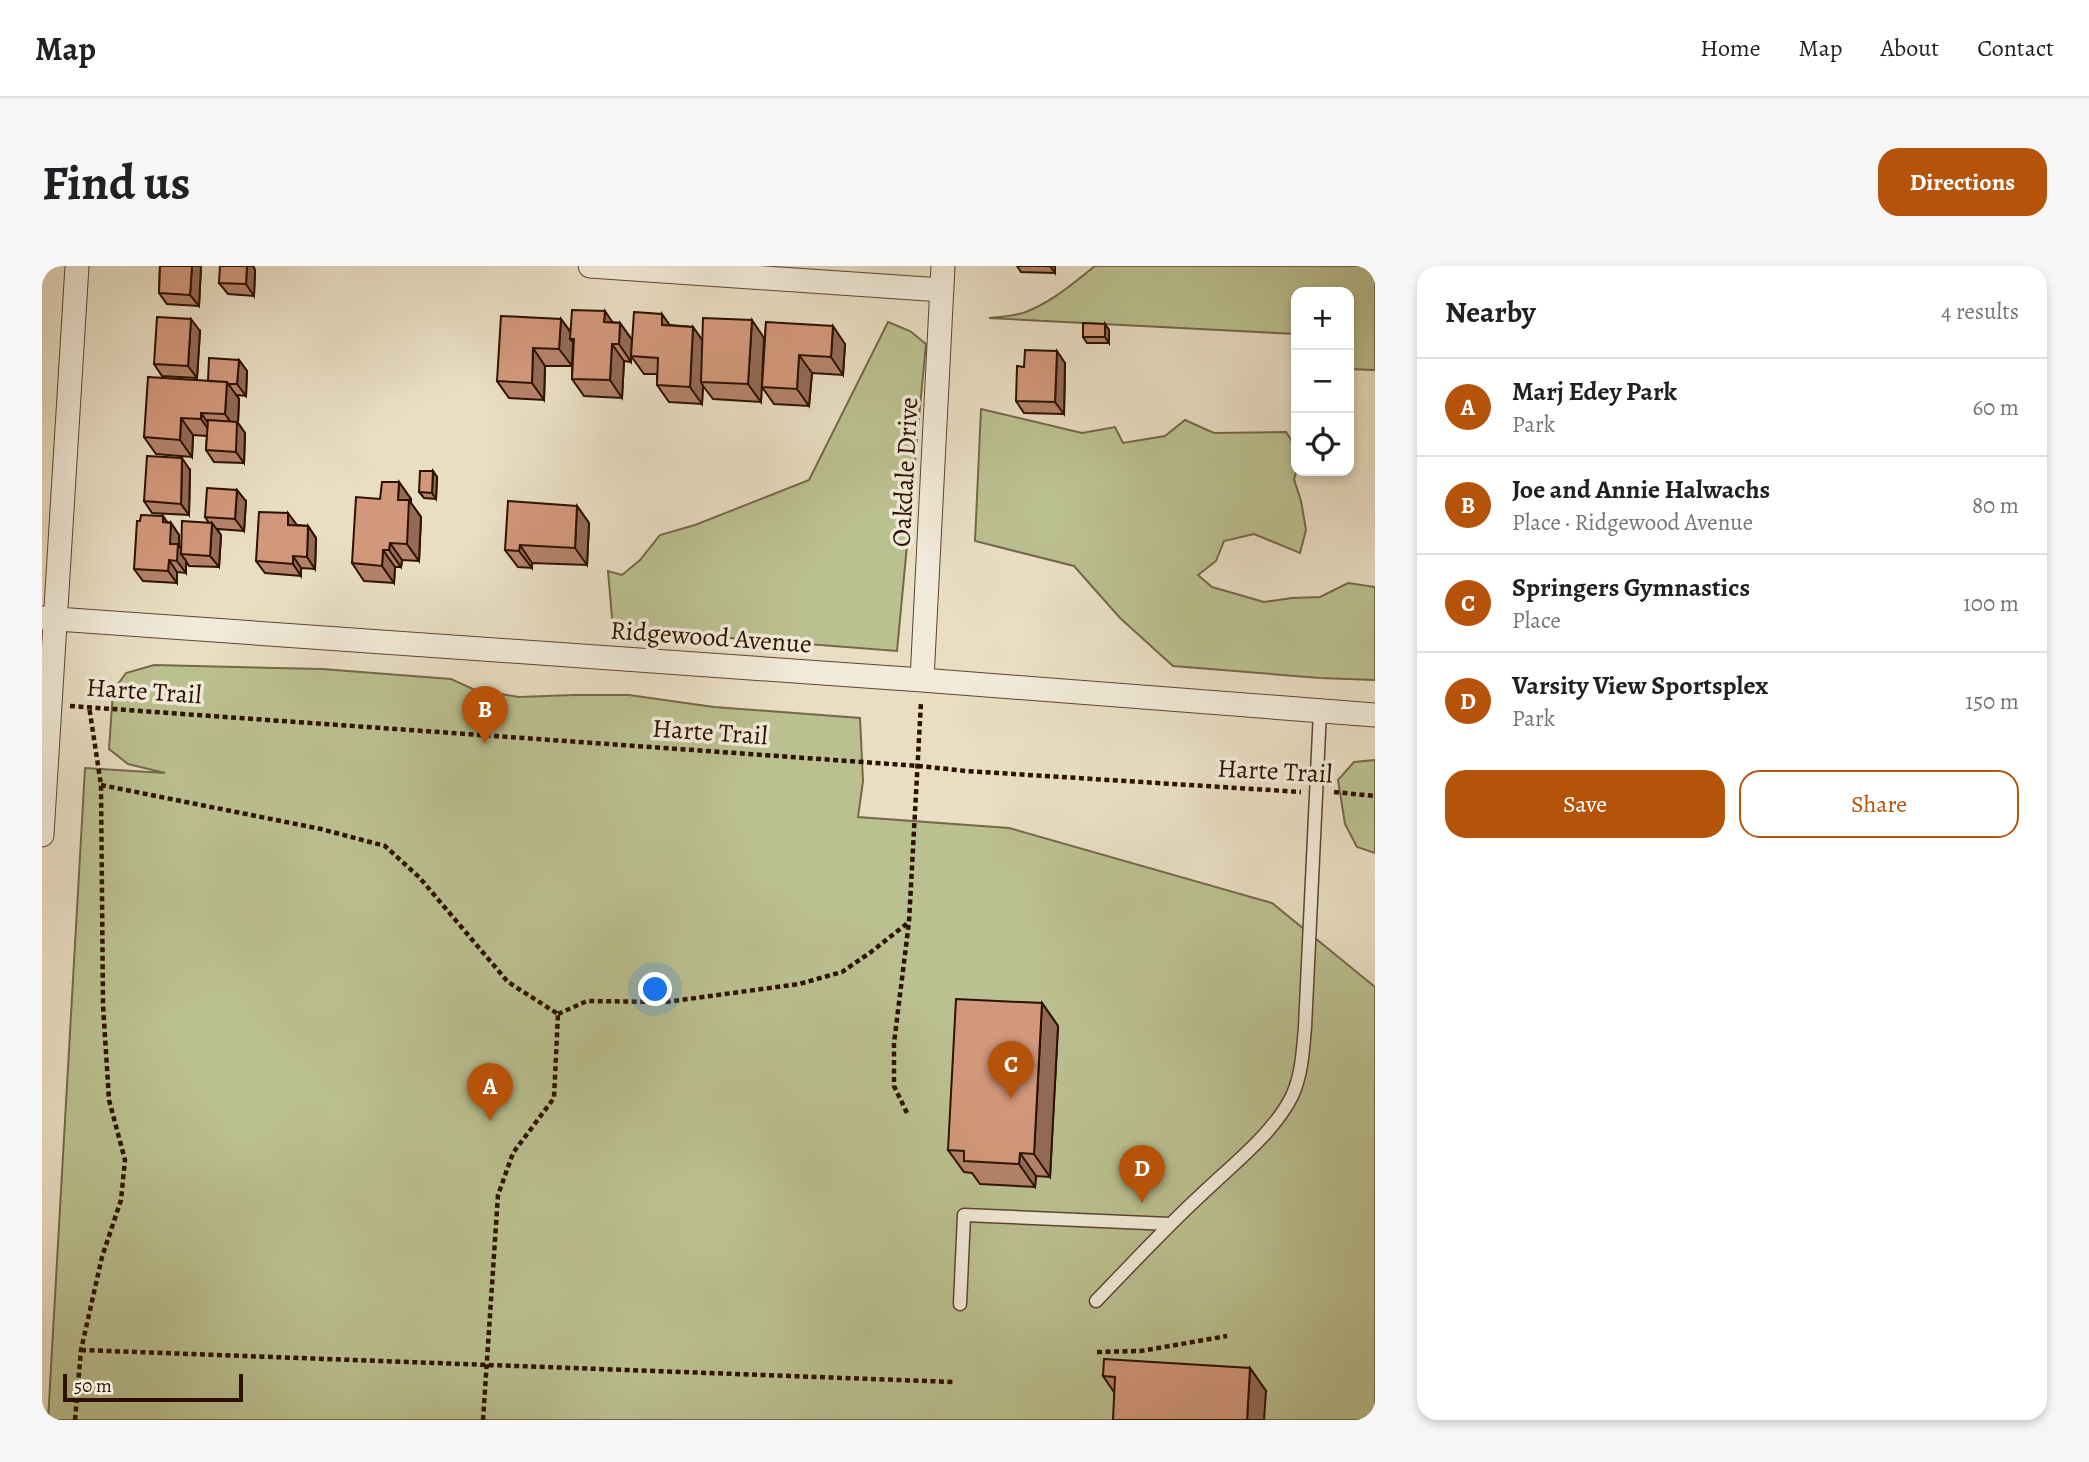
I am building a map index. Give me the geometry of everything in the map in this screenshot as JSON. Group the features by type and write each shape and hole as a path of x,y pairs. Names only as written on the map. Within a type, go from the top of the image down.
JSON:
{"street":[{"path":"42,835 50,705 49,618 76,266"},
{"path":"590,266 942,290"},
{"name":"Oakdale Drive","path":"922,680 943,266"},
{"name":"Ridgewood Avenue","path":"49,618 1375,715"}],"lane":[{"path":"1096,1301 1170,1224 1268,1130 1294,1093 1305,1027 1320,711"},
{"path":"960,1304 964,1215 1170,1224"}],"path":[{"path":"906,1113 894,1086 894,1043 909,922 922,680"},
{"name":"Harte Trail","path":"50,705 919,766 966,772 1375,796"},
{"path":"75,1420 81,1350 102,1257 121,1200 125,1160 109,1100 103,1005 101,785 89,706"},
{"path":"101,785 321,829 384,846 419,877 508,982 558,1014"},
{"path":"558,1014 587,1001 666,1002 799,984 842,972 909,922"},
{"path":"483,1420 498,1195 513,1153 554,1098 558,1014"},
{"path":"1097,1352 1141,1351 1227,1336"},
{"path":"81,1350 954,1382"}],"green space":[{"path":"1095,266 1375,266 1375,370 1354,369 1354,287 1291,287 1291,334 989,318 1023,313 1061,293"},
{"path":"888,322 910,331 926,344 897,651 613,629 608,571 622,575 640,560 660,535 695,525 809,480"},
{"path":"981,409 1082,433 1115,427 1123,443 1165,436 1185,420 1214,433 1286,432 1291,440 1291,476 1295,476 1306,530 1300,553 1254,534 1224,541 1216,561 1198,575 1212,587 1264,602 1320,597 1348,583 1375,587 1375,680 1173,666 1120,618 1074,566 975,541"},
{"path":"154,665 322,669 451,679 475,690 519,697 629,695 714,707 860,718 863,781 858,817 1009,828 1272,903 1375,987 1375,1420 48,1420 85,768 165,773 128,764 109,749 113,691 126,673"},
{"path":"1375,760 1375,853 1357,847 1345,824 1338,780 1354,762"}],"building":[{"path":"160,266 192,266 190,295 159,293"},
{"path":"220,266 247,266 246,284 219,283"},
{"path":"572,310 605,311 604,322 620,323 619,344 612,344 610,380 572,379"},
{"path":"634,312 662,314 662,325 693,327 690,387 657,385 658,358 631,356"},
{"path":"501,316 561,319 559,349 533,348 532,383 497,381"},
{"path":"157,317 191,319 188,366 154,364"},
{"path":"703,318 752,320 748,384 701,382"},
{"path":"766,322 833,326 831,357 799,355 797,389 762,387"},
{"path":"1083,323 1105,324 1105,337 1083,337"},
{"path":"1025,350 1057,351 1055,402 1016,401 1017,366 1024,367"},
{"path":"209,358 239,360 237,384 208,381"},
{"path":"148,377 227,382 225,414 201,413 201,419 181,418 180,440 144,437"},
{"path":"208,420 237,422 236,452 206,450"},
{"path":"147,456 182,458 181,504 144,501"},
{"path":"420,471 433,471 432,493 419,492"},
{"path":"382,482 399,482 398,500 409,500 407,544 390,543 389,550 383,550 382,566 352,563 356,497 380,499"},
{"path":"207,488 237,490 235,519 205,517"},
{"path":"508,501 577,506 575,548 520,545 519,551 505,550"},
{"path":"259,512 288,513 288,525 308,526 307,557 293,556 293,564 256,561"},
{"path":"141,515 163,516 163,522 171,523 170,544 178,544 177,561 169,560 168,571 134,569 137,521 140,521"},
{"path":"182,521 212,523 210,556 181,554"},
{"path":"956,999 1042,1003 1034,1154 1020,1153 1019,1164 964,1161 964,1151 948,1150"},
{"path":"1104,1359 1250,1368 1247,1420 1113,1420 1115,1377 1103,1376"}],"place":[{"name":"Joe and Annie Halwachs","path":"485,744"},
{"name":"Springers Gymnastics","path":"1011,1099"},
{"name":"Marj Edey Park","path":"490,1121"},
{"name":"Varsity View Sportsplex","path":"1142,1203"}]}
